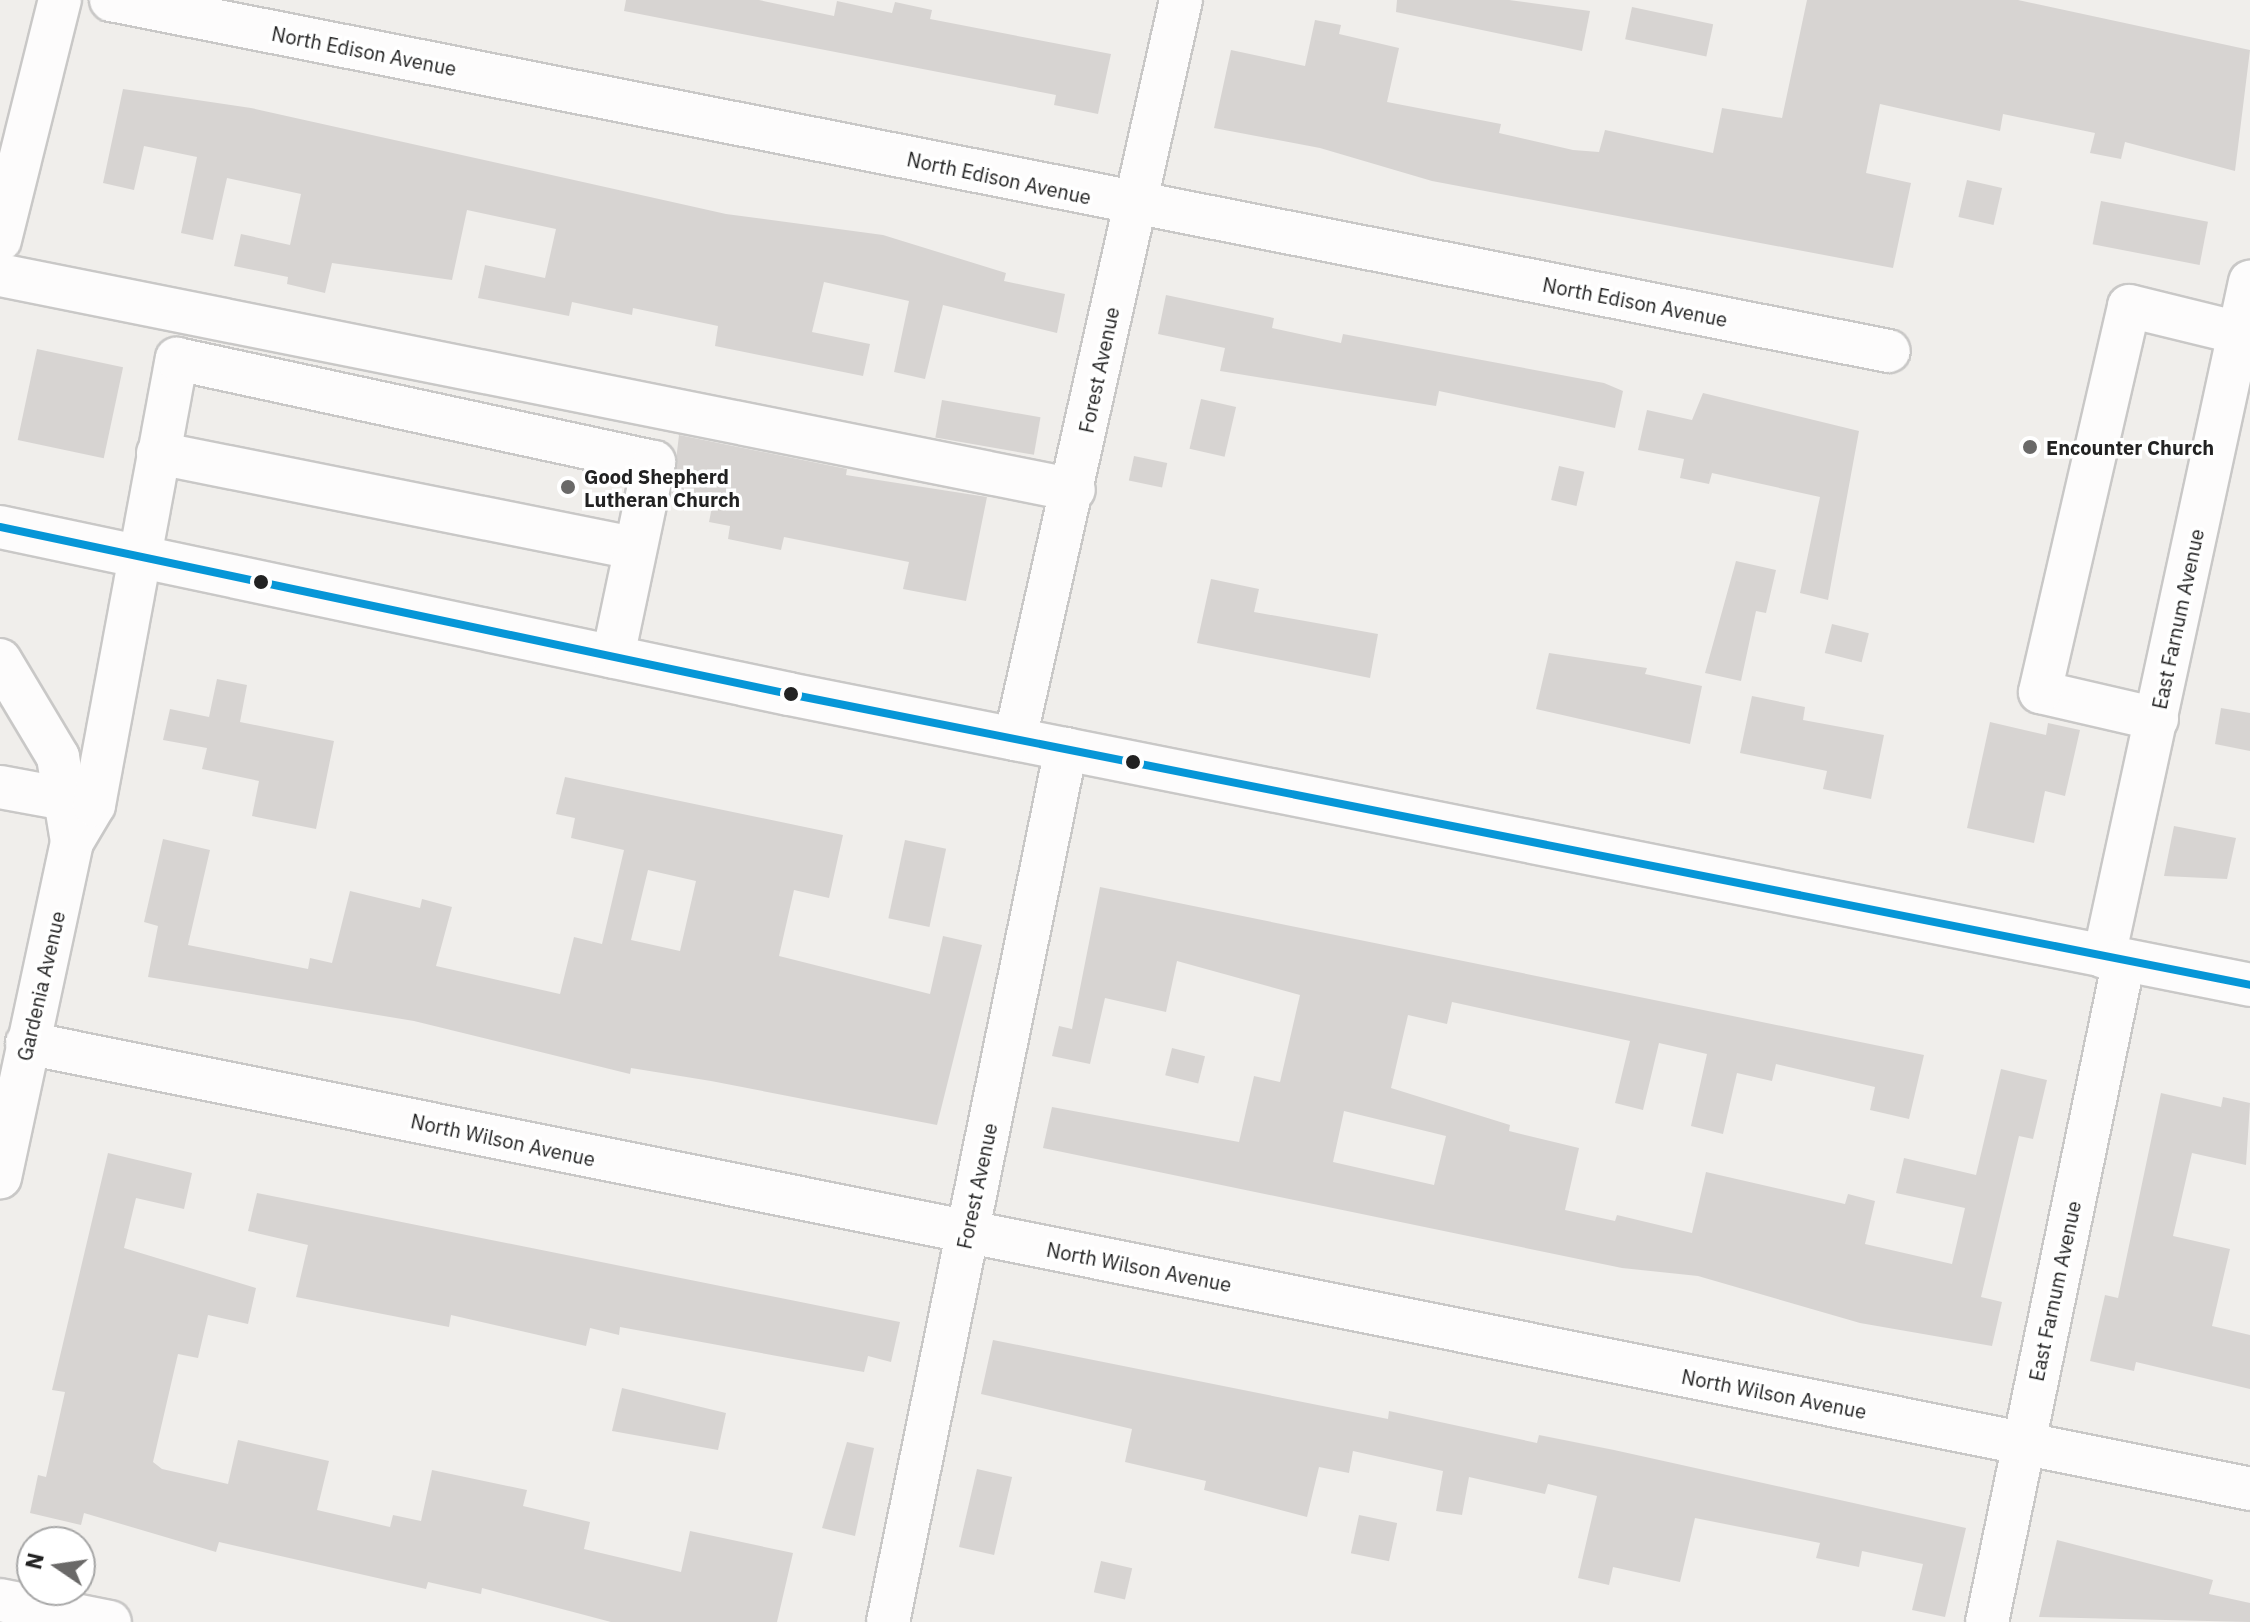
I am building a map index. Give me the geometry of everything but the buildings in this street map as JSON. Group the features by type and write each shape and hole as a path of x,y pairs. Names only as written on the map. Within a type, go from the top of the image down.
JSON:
{"street":[{"path":"1,228 60,0"},
{"name":"North Edison Avenue","path":"111,0 1135,206 1889,351"},
{"name":"Forest Avenue","path":"1015,739 1074,490 1181,0"},
{"path":"0,275 1074,490"},
{"name":"East Farnum Avenue","path":"1987,1622 2023,1444 2157,719 2250,282"},
{"path":"2157,719 2040,692 2129,306 2239,333"},
{"name":"Gardenia Avenue","path":"0,1177 20,1021 72,842 94,805 145,555 158,453 177,359 654,462 635,548"},
{"path":"158,453 635,548 613,657"},
{"path":"0,527 1015,739 2250,985"},
{"name":"Gardenia Avenue","path":"0,660 46,729 70,800 72,842"},
{"name":"Forest Avenue","path":"888,1622 1066,749"},
{"path":"0,787 70,800"},
{"name":"North Wilson Avenue","path":"20,1021 967,1234 2250,1489"},
{"path":"0,1600 110,1622"}],"transit line":[{"path":"0,527 789,694 2250,985"}],"place":[{"name":"Encounter Church","path":"2030,447"},
{"name":"Good Shepherd Lutheran Church","path":"568,487"}]}
